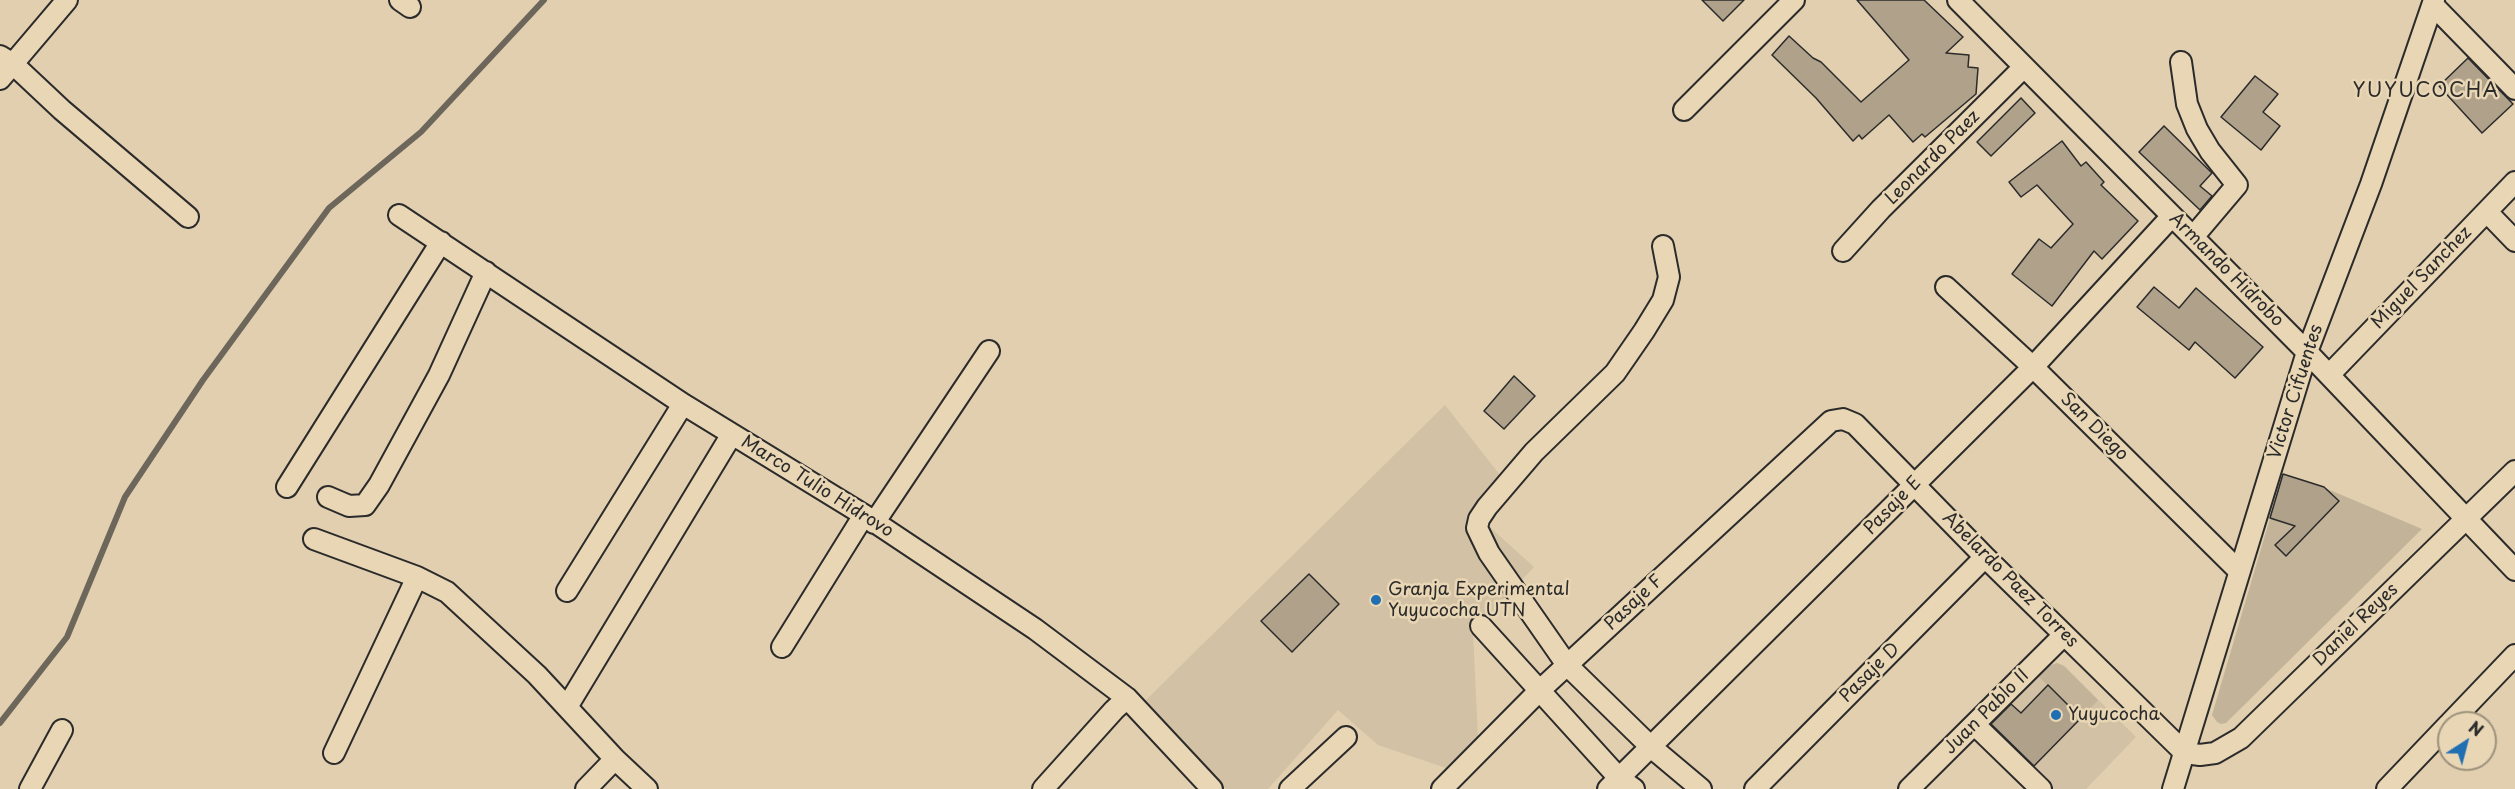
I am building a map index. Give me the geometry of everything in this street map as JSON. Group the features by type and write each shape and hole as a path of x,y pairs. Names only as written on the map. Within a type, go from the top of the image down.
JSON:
{"street":[{"path":"67,0 4,66 63,110 188,217"},
{"path":"1684,110 1794,0"},
{"name":"Armando Hidrobo","path":"1958,0 2307,352 2515,570"},
{"path":"2433,3 2515,89"},
{"name":"Victor Cifuentes","path":"2173,789 2238,570 2307,352 2371,183 2433,3"},
{"path":"2181,62 2187,104 2197,129 2210,151 2237,185 2193,237"},
{"name":"Leonardo Paez","path":"1843,251 1881,209 2024,67"},
{"name":"Miguel Sanchez","path":"2329,375 2515,182"},
{"path":"2487,212 2515,241"},
{"name":"Marco Tulio Hidrovo","path":"399,215 683,404 869,519 1035,629 1127,698 1212,789"},
{"name":"Pasaje E","path":"1620,785 1651,747 2033,367 2172,216"},
{"path":"287,487 441,242"},
{"path":"1663,246 1670,277 1663,300 1644,332 1615,373 1534,452 1479,519 1479,535 1489,553 1567,665 1651,747 1701,789"},
{"path":"328,497 349,506 364,505 379,485 439,375 486,272"},
{"name":"San Diego","path":"1946,287 2033,367 2238,570"},
{"path":"782,647 869,519 989,351"},
{"path":"567,591 683,404"},
{"name":"Abelardo Paez Torres","path":"1831,421 1842,418 1854,424 1985,557 2185,753"},
{"name":"Pasaje F","path":"1442,789 1539,691 1831,421"},
{"path":"567,707 732,434"},
{"name":"Daniel Reyes","path":"2185,753 2200,755 2215,753 2241,738 2515,471"},
{"path":"314,539 417,577 447,592 537,675 615,759 647,789"},
{"name":"Pasaje D","path":"1755,789 1985,557"},
{"path":"334,753 417,577"},
{"path":"1481,626 1620,785"},
{"name":"Juan Pablo II","path":"1910,789 2064,635"},
{"path":"2462,711 2515,655"},
{"path":"1043,789 1127,698"},
{"path":"1975,725 2041,789"},
{"path":"30,789 62,730"},
{"path":"1290,789 1346,737"},
{"path":"2387,789 2437,737"},
{"path":"586,789 615,759"}],"shaded area":[{"name":"Granja Experimental Yuyucocha UTN","path":"1445,405 1511,489 1483,521 1534,567 1473,632 1478,737 1446,768 1378,745 1338,710 1268,789 1226,789 1144,702"},
{"path":"2283,474 2311,482 2422,529 2226,723 2221,724 2212,715"},
{"name":"Yuyucocha","path":"2057,663 2064,666 2136,737 2086,789 2053,789 1988,726 2038,676 2049,666"},
{"path":"2057,663 2064,666 2098,700 2081,718 2038,676 2049,666"}],"building":[{"path":"1702,0 1744,0 1723,21"},
{"path":"1857,0 1924,0 1963,37 1946,53 1969,55 1968,67 1978,68 1976,94 1925,137 1922,134 1913,142 1889,115 1862,139 1859,135 1853,141 1816,98 1772,55 1789,36 1813,58 1821,62 1861,102 1909,60"},
{"path":"2468,58 2513,104 2482,133 2439,86"},
{"path":"2255,76 2278,94 2263,112 2280,126 2261,150 2221,117"},
{"path":"2021,98 2035,113 1991,156 1977,142"},
{"path":"2164,126 2212,173 2200,186 2212,196 2200,210 2139,152"},
{"path":"2062,141 2081,166 2086,162 2104,182 2101,185 2138,221 2102,259 2094,251 2052,306 2012,274 2039,239 2051,248 2073,224 2037,185 2021,197 2009,182"},
{"path":"2154,287 2179,308 2196,288 2263,347 2235,378 2195,342 2189,350 2137,307"},
{"path":"1514,376 1535,396 1504,429 1484,411"},
{"path":"2283,474 2324,487 2339,501 2286,556 2275,545 2295,526 2270,518"},
{"path":"1309,574 1339,604 1292,652 1261,621"},
{"path":"2048,685 2081,718 2034,766 1991,724 2011,704 2021,713"}],"waterway":[{"path":"0,723 67,637 125,497 203,380 329,208 421,132 544,0"}],"place":[{"name":"Granja Experimental Yuyucocha UTN","path":"1376,600"},
{"name":"Yuyucocha","path":"2056,715"}],"district":[{"name":"YUYUCOCHA","path":"2426,91"}]}
